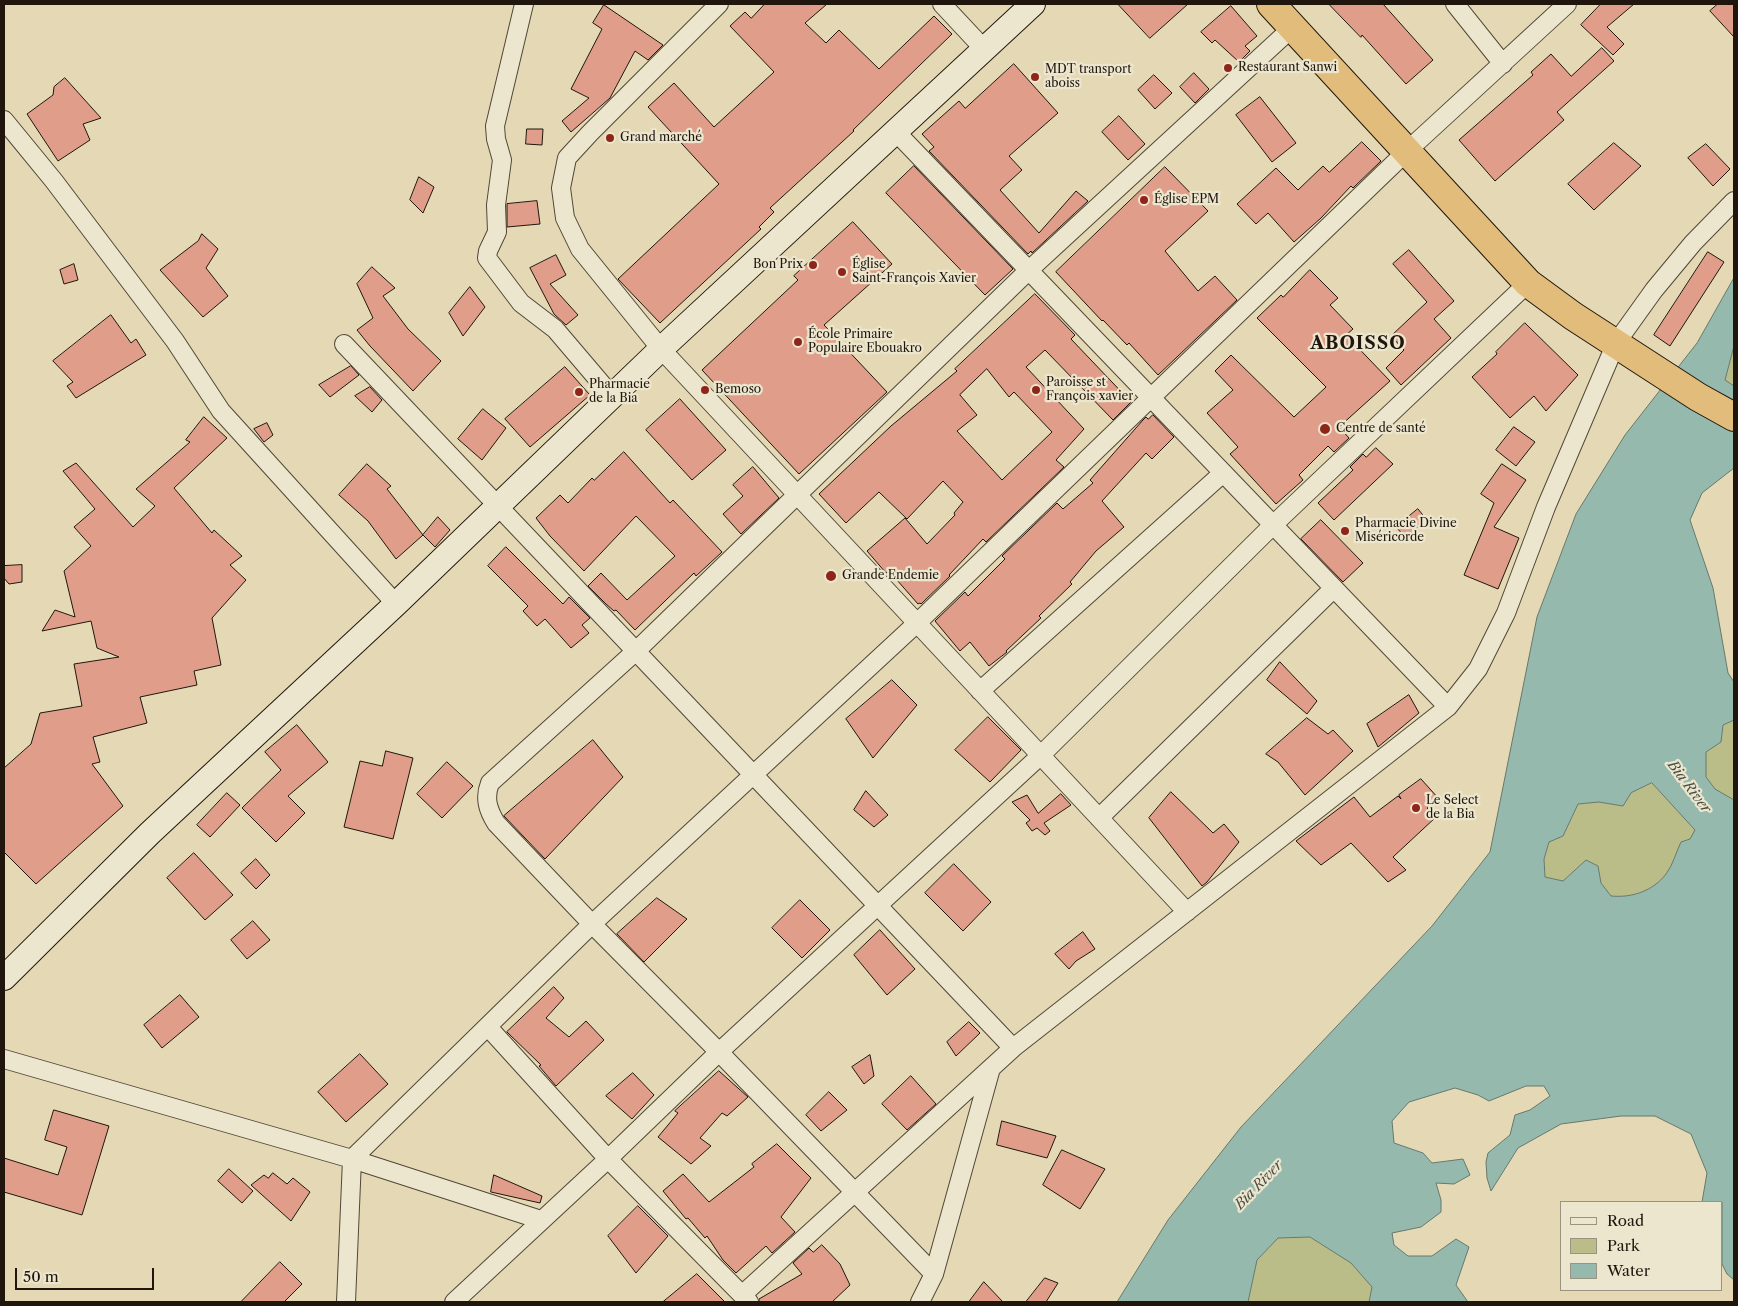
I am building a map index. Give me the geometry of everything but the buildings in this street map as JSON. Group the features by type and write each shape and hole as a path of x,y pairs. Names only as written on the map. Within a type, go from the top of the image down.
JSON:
{"highway":[{"path":"1271,4 1528,283 1573,316 1643,362 1698,397 1734,416"}],"main road":[{"path":"4,978 150,833 396,604 661,349 1033,4"}],"street":[{"path":"524,4 495,126 496,139 502,160 496,205 497,232 488,251 487,258 521,303 555,329 612,396"},
{"path":"719,4 567,158 561,188 565,218 580,249 661,349 1186,912"},
{"path":"942,4 984,50"},
{"path":"1455,4 1503,64"},
{"path":"346,1302 352,1159 592,924 917,623 1407,151 1567,4"},
{"path":"934,1274 496,823 487,804 487,791 490,783 636,651 1029,270 1293,27"},
{"path":"4,120 54,181 175,341 221,412 396,604"},
{"path":"896,132 1448,707"},
{"path":"488,1027 608,1159 745,1299 855,1192 1012,1048 1448,707 1478,670 1506,613 1546,507 1616,343 1654,290 1693,243 1734,200"},
{"path":"454,1302 720,1052 1040,756 1273,525 1528,283"},
{"path":"344,344 1012,1048"},
{"path":"980,691 1223,473"},
{"path":"1099,818 1334,588"},
{"path":"4,1058 352,1159 540,1220"},
{"path":"920,1302 934,1274 991,1068"}],"green space":[{"path":"1734,346 1734,386 1725,380"},
{"path":"1734,720 1734,800 1715,789 1706,777 1706,752 1721,742 1723,725"},
{"path":"1652,783 1695,830 1690,839 1681,842 1671,867 1661,880 1641,892 1627,896 1611,896 1601,883 1598,866 1586,860 1563,881 1545,877 1544,859 1549,842 1563,836 1578,804 1599,802 1623,806 1631,793"},
{"path":"1310,1237 1351,1263 1372,1287 1369,1302 1248,1302 1257,1260 1278,1238"}],"water":[{"name":"Bia River","path":"1734,278 1734,346 1725,380 1734,386 1734,468 1702,493 1690,520 1713,588 1728,673 1734,682 1734,720 1723,725 1721,742 1706,752 1706,777 1715,789 1734,800 1734,1280 1727,1274 1723,1266 1723,1201 1702,1201 1707,1173 1691,1134 1655,1116 1621,1116 1561,1124 1518,1148 1491,1191 1487,1178 1486,1162 1488,1153 1510,1135 1515,1115 1530,1110 1550,1096 1544,1086 1526,1086 1489,1101 1478,1095 1455,1088 1409,1102 1392,1121 1394,1143 1423,1153 1432,1163 1463,1159 1470,1175 1454,1184 1436,1183 1441,1200 1441,1212 1421,1227 1392,1233 1394,1245 1408,1256 1432,1256 1456,1239 1469,1247 1456,1285 1468,1302 1369,1302 1372,1287 1351,1263 1310,1237 1278,1238 1257,1260 1248,1302 1117,1302 1168,1220 1241,1127 1432,926 1490,852 1537,617 1576,514 1625,435 1697,343","holes":["1652,783 1695,830 1690,839 1681,842 1673,863 1661,880 1648,889 1627,896 1611,896 1601,883 1598,866 1586,860 1563,881 1545,877 1544,859 1549,842 1563,836 1578,804 1599,802 1623,806 1631,793"]}],"place":[{"name":"Restaurant Sanwi","path":"1228,68"},
{"name":"MDT transport aboiss","path":"1035,77"},
{"name":"Grand marché","path":"610,138"},
{"name":"Église EPM","path":"1144,200"},
{"name":"Bon Prix","path":"813,265"},
{"name":"Église Saint-François Xavier","path":"842,272"},
{"name":"École Primaire Populaire Ebouakro","path":"798,342"},
{"name":"Bemoso","path":"705,390"},
{"name":"Paroisse st François xavier","path":"1036,390"},
{"name":"Pharmacie de la Bia","path":"579,392"},
{"name":"Centre de santé","path":"1325,429"},
{"name":"Pharmacie Divine Miséricorde","path":"1345,531"},
{"name":"Grande Endemie","path":"831,576"},
{"name":"Le Select de la Bia","path":"1416,808"}],"district":[{"name":"ABOISSO","path":"1358,344"}]}
